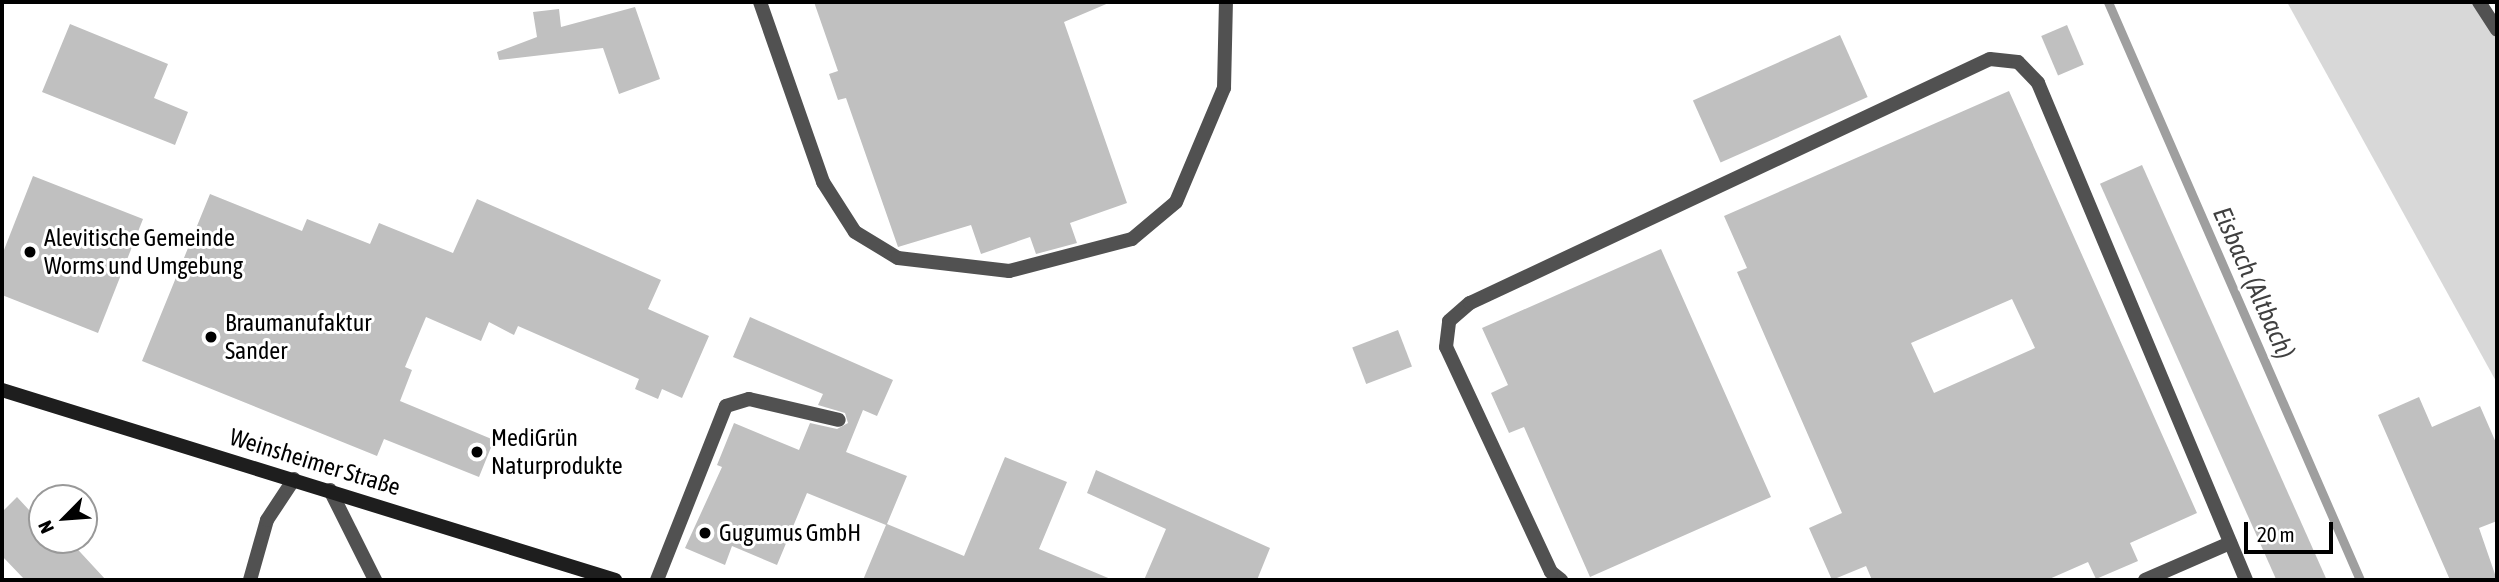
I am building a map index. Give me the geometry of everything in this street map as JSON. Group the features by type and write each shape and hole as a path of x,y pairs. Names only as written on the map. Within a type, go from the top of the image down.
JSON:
{"main road":[{"name":"Weinsheimer Straße","path":"2,390 615,580"}],"street":[{"path":"760,2 822,182 855,232 898,258 1009,271 1132,239 1176,202 1224,88 1226,2"},
{"path":"2481,3 2497,30"},
{"path":"1561,580 1551,572 1446,347 1449,321 1470,303 1990,59 2018,62 2038,83 2246,580"},
{"path":"657,580 726,405 749,400 839,420"},
{"path":"250,580 267,520 294,479"},
{"path":"330,490 374,580"},
{"path":"2145,580 2230,543"}],"shaded area":[{"path":"2287,2 2479,2 2497,30 2497,383"}],"building":[{"path":"814,2 1111,2 1064,22 1127,203 1070,223 1077,243 1036,254 1030,237 981,254 971,225 898,247 846,98 838,100 829,74 838,71"},
{"path":"635,7 660,79 619,94 603,48 499,60 497,52 537,37 533,12 559,9 561,27"},
{"path":"70,24 168,64 154,98 188,112 175,145 42,92"},
{"path":"2067,25 2084,65 2058,76 2041,36"},
{"path":"1840,35 1868,97 1721,163 1693,100"},
{"path":"2009,91 2197,513 2130,543 2138,561 2096,579 2088,562 2047,580 1872,580 1866,566 1832,580 1809,528 1842,513 1737,272 1747,268 1724,216","holes":["2012,299 2035,348 1934,393 1911,343"]},
{"path":"2142,165 2327,580 2276,580 2100,184"},
{"name":"Alevitische Gemeinde Worms und Umgebung","path":"33,176 143,219 98,333 2,295 2,255"},
{"path":"210,194 302,231 307,219 370,244 379,223 453,253 477,199 661,280 648,309 709,336 682,398 662,389 658,399 635,389 639,379 518,326 514,335 489,322 481,341 426,317 405,367 412,370 400,401 494,440 479,477 384,439 377,456 142,361"},
{"path":"1661,249 1771,497 1590,577 1524,427 1509,433 1491,393 1508,385 1482,328"},
{"path":"750,317 893,380 877,416 863,410 846,452 907,476 887,524 964,556 1005,457 1067,482 1039,549 1113,580 863,580 886,525 807,493 777,565 732,546 725,565 685,548 722,467 717,465 734,423 799,450 810,423 837,429 848,423 845,413 818,405 823,394 733,357"},
{"path":"1398,330 1412,366 1366,384 1352,348"},
{"path":"2419,397 2432,427 2480,406 2497,445 2497,521 2479,528 2497,580 2450,580 2378,415"},
{"path":"1096,470 1270,548 1257,580 1144,580 1166,529 1087,493"},
{"path":"17,497 28,509 28,554 82,554 106,580 25,580 2,556 2,512"}],"waterway":[{"name":"Eisbach (Altbach)","path":"2108,2 2360,580"}],"place":[{"name":"Alevitische Gemeinde Worms und Umgebung","path":"30,252"},
{"name":"Braumanufaktur Sander","path":"211,337"},
{"name":"MediGrün Naturprodukte","path":"477,452"},
{"name":"Gugumus GmbH","path":"705,533"}]}
